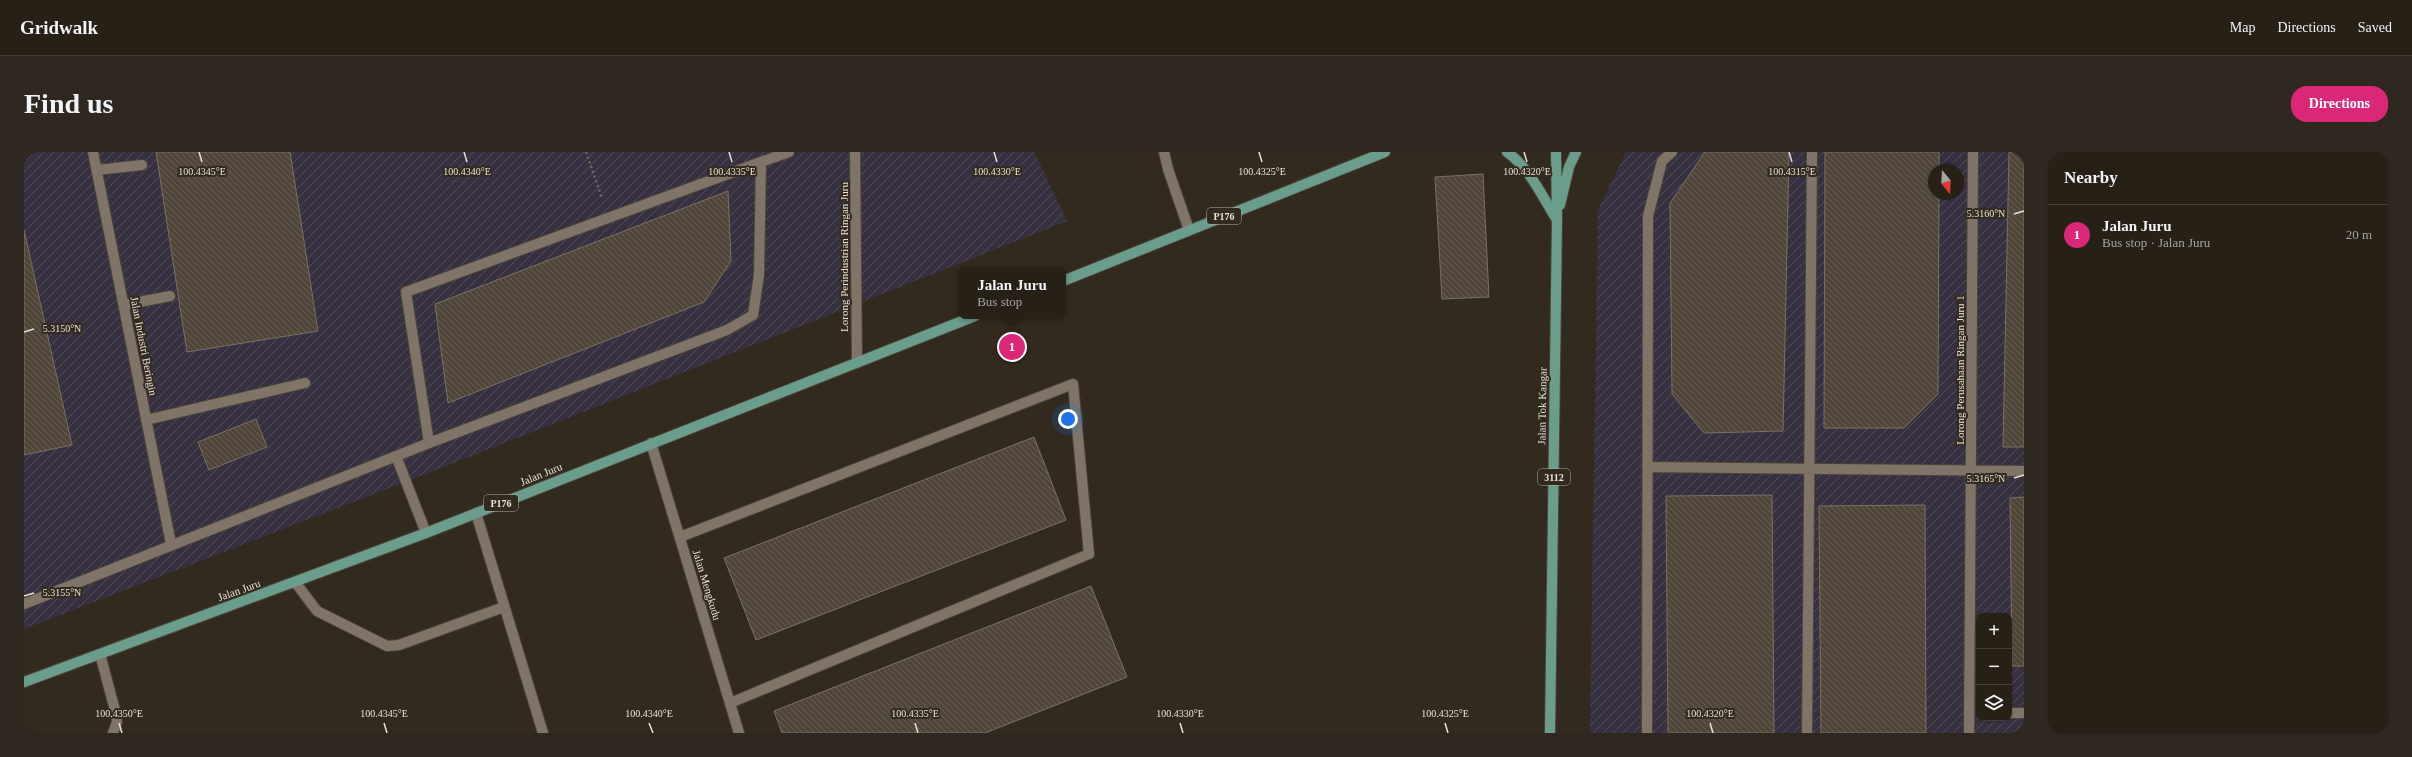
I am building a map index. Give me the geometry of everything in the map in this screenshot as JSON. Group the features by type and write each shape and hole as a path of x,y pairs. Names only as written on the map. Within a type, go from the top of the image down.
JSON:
{"main road":[{"name":"P176","path":"1066,280 1385,152"},
{"path":"1506,152 1514,157 1557,220"},
{"name":"Jalan Tok Kangar","path":"1550,733 1557,220 1556,152"},
{"path":"1557,220 1569,167 1576,152"},
{"name":"Jalan Juru","path":"24,682 426,533 968,319"}],"street":[{"name":"Jalan Industri Beringin","path":"93,152 171,544"},
{"path":"429,443 406,292 789,152"},
{"name":"Lorong Perindustrian Ringan Juru","path":"855,152 857,363"},
{"path":"1164,152 1168,170 1189,230"},
{"path":"1646,733 1648,216 1662,161 1672,152"},
{"path":"1807,733 1812,152"},
{"name":"Lorong Perusahaan Ringan Juru 1","path":"1969,733 1974,714 1971,471 1973,152"},
{"path":"24,604 171,544 429,443 727,330 753,315 759,275 761,162"},
{"path":"97,170 142,165"},
{"path":"124,306 170,296"},
{"path":"146,420 304,383"},
{"path":"680,538 1073,384 1089,554 730,702"},
{"name":"Jalan Mengkudu","path":"651,443 739,733"},
{"path":"396,456 426,533"},
{"path":"1648,467 2024,471"},
{"path":"476,513 543,733"},
{"path":"295,582 316,611 387,646 399,645 504,607"},
{"path":"100,654 116,714 117,722 113,733"},
{"path":"2012,713 2024,713"}],"path":[{"path":"586,152 608,218"}],"shaded area":[{"path":"24,152 1034,152 1067,221 421,476 24,629"},
{"path":"1626,152 2024,152 2024,733 1590,733 1598,210"}],"building":[{"path":"156,152 290,152 318,331 187,352"},
{"path":"1705,152 1789,152 1783,431 1704,433 1672,394 1670,203"},
{"path":"1825,152 1939,152 1939,164 1928,164 1928,200 1939,200 1938,394 1904,428 1824,428"},
{"path":"2009,152 2024,152 2024,447 2003,447"},
{"path":"1483,174 1489,297 1442,299 1435,177"},
{"path":"728,191 731,261 704,302 448,403 435,304"},
{"path":"24,230 72,445 24,455"},
{"path":"256,419 267,447 209,470 198,442"},
{"path":"1034,437 1066,520 756,640 724,558"},
{"path":"1772,495 1774,733 1668,733 1666,496"},
{"path":"2024,497 2024,666 2012,666 2010,498"},
{"path":"1925,505 1926,733 1821,733 1819,506"},
{"path":"1091,586 1127,677 985,733 782,733 774,711"}],"place":[{"name":"Jalan Juru","path":"1012,347"}]}
